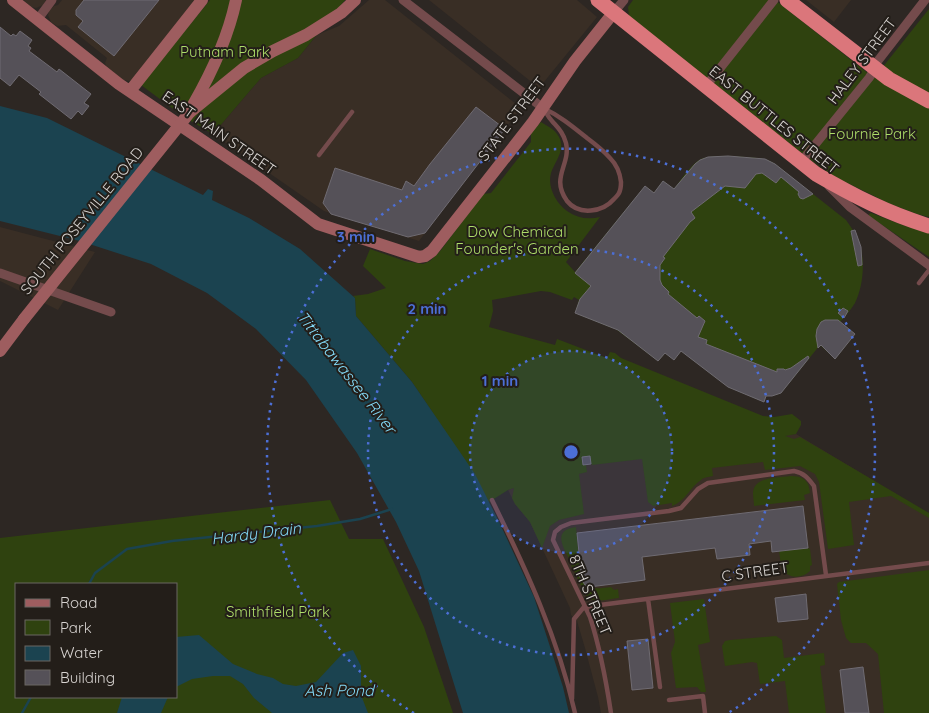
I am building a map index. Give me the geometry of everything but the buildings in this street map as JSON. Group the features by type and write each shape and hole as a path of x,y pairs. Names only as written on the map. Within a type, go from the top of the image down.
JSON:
{"highway":[{"name":"EAST BUTTLES STREET","path":"598,0 816,174"},
{"path":"787,0 875,69 900,86 929,101"},
{"path":"816,174 875,206 908,220 929,226"}],"street":[{"name":"EAST MAIN STREET","path":"13,0 120,84 262,180 318,224 418,257 425,256"},
{"path":"38,19 52,0"},
{"path":"130,91 202,0"},
{"path":"190,112 220,52 236,0"},
{"path":"190,112 244,68 306,35 341,13 355,0"},
{"name":"STATE STREET","path":"425,256 432,251 543,108 575,61 624,0"},
{"path":"706,86 774,0"},
{"name":"HALEY STREET","path":"801,162 875,69 877,62 925,0"},
{"path":"409,2 543,108"},
{"name":"SOUTH POSEYVILLE ROAD","path":"0,351 190,112"},
{"name":"EAST BUTTLES STREET","path":"816,174 850,207 929,265"},
{"path":"0,273 111,312"}],"lane":[{"path":"543,108 556,114 611,158 617,168 621,181 619,193 610,203 600,209 588,211 577,209 568,203 561,191 560,178 566,157 563,133 543,108"},
{"path":"319,155 352,112"},
{"path":"919,283 929,270"},
{"name":"8TH STREET","path":"611,713 598,642 590,617 553,540 555,532 561,527 571,523 669,511 680,508 698,489 708,483 794,471 802,473 814,486 826,575"},
{"path":"492,500 538,598 559,655 575,713"},
{"name":"C STREET","path":"584,607 929,563"},
{"path":"648,599 660,688"},
{"path":"572,699 574,619 584,607"},
{"path":"669,700 702,696 705,713"}],"shaded area":[{"path":"24,0 46,0 43,5 36,8 31,7"},
{"path":"62,0 199,0 133,80 129,81 123,80 106,66 107,58 66,25 57,26 51,22 48,15 49,11"},
{"path":"369,0 385,0 521,108 419,241 324,211 213,134 261,78 298,58 317,35 339,26"},
{"path":"429,0 577,0 597,17 539,88"},
{"path":"806,0 851,0 834,22"},
{"path":"0,227 95,252 58,310 0,281"},
{"path":"796,434 929,514 929,713 601,713 577,621 571,615 570,608 530,522 515,504 508,490 581,461"}],"green space":[{"name":"Putnam Park","path":"210,0 345,0 298,58 261,78 213,134 184,117 141,85"},
{"name":"Fournie Park","path":"633,0 775,0 874,78 929,9 929,217 888,203 835,177 812,161 629,16 628,7"},
{"name":"Dow Chemical Founder's Garden","path":"541,122 555,132 561,142 561,151 550,178 551,189 556,199 563,208 575,215 583,218 600,217 566,262 575,272 645,186 654,193 663,181 674,189 686,172 706,157 732,156 764,159 775,164 846,220 857,237 862,252 862,279 855,303 840,322 855,334 835,359 820,345 781,393 766,396 764,402 728,387 681,351 674,360 665,353 658,361 613,327 575,313 579,300 574,297 572,300 550,292 541,291 492,300 493,311 489,327 555,345 557,339 607,358 610,352 615,353 621,358 763,416 774,417 792,414 801,421 801,425 796,434 785,436 794,439 800,437 929,513 929,518 891,496 849,502 854,545 828,549 819,482 815,474 800,466 765,470 763,462 712,468 713,476 702,479 677,504 672,506 672,503 653,506 648,502 642,459 592,465 590,460 583,465 586,465 587,472 579,474 584,514 559,520 550,526 542,548 530,522 512,498 514,488 489,502 412,382 356,316 355,298 353,296 368,294 386,288 363,266 370,249 405,261 423,264 430,261 441,250 483,194 491,193 531,142 531,133"},
{"path":"871,213 929,233 929,257 869,216"},
{"path":"790,476 802,478 807,482 810,493 804,495 805,500 754,506 754,487 758,483 767,479"},
{"name":"Smithfield Park","path":"330,500 349,539 383,539 424,627 453,713 0,713 0,538"},
{"path":"576,527 579,559 571,560 561,539 564,531"},
{"path":"810,549 812,565 810,566 810,571 807,574 795,577 784,572 780,562 779,551"},
{"path":"580,562 581,572 579,573 584,583 591,588 611,587 614,590 618,589 619,598 593,600 586,596 571,565 572,563"},
{"path":"929,570 929,713 884,713 878,654 866,643 851,643 846,638 841,620 837,584 839,582"},
{"path":"704,599 710,642 698,645 706,692 701,692 697,687 676,688 671,653 675,642 670,603"},
{"path":"776,636 782,640 784,658 824,653 825,665 820,666 826,713 789,713 785,681 760,684 757,663 725,666 722,646 725,641"}],"water":[{"name":"Tittabawassee River","path":"0,106 47,118 203,195 208,189 213,191 212,200 249,218 300,249 355,298 356,316 412,382 475,474 534,597 563,687 569,713 463,713 419,571 396,522 357,453 306,380 256,329 207,293 151,264 80,241 0,221"},
{"name":"Ash Pond","path":"199,635 233,664 257,674 273,678 283,684 296,686 316,682 343,653 353,650 361,666 361,695 368,713 272,713 254,698 243,684 230,676 192,679 178,686 178,637"},
{"path":"122,698 168,698 161,713 117,713"}],"waterway":[{"name":"Hardy Drain","path":"90,583 95,573 127,549 172,541 317,526 360,519 392,509"},
{"name":"Hardy Drain","path":"22,713 30,698"}]}
